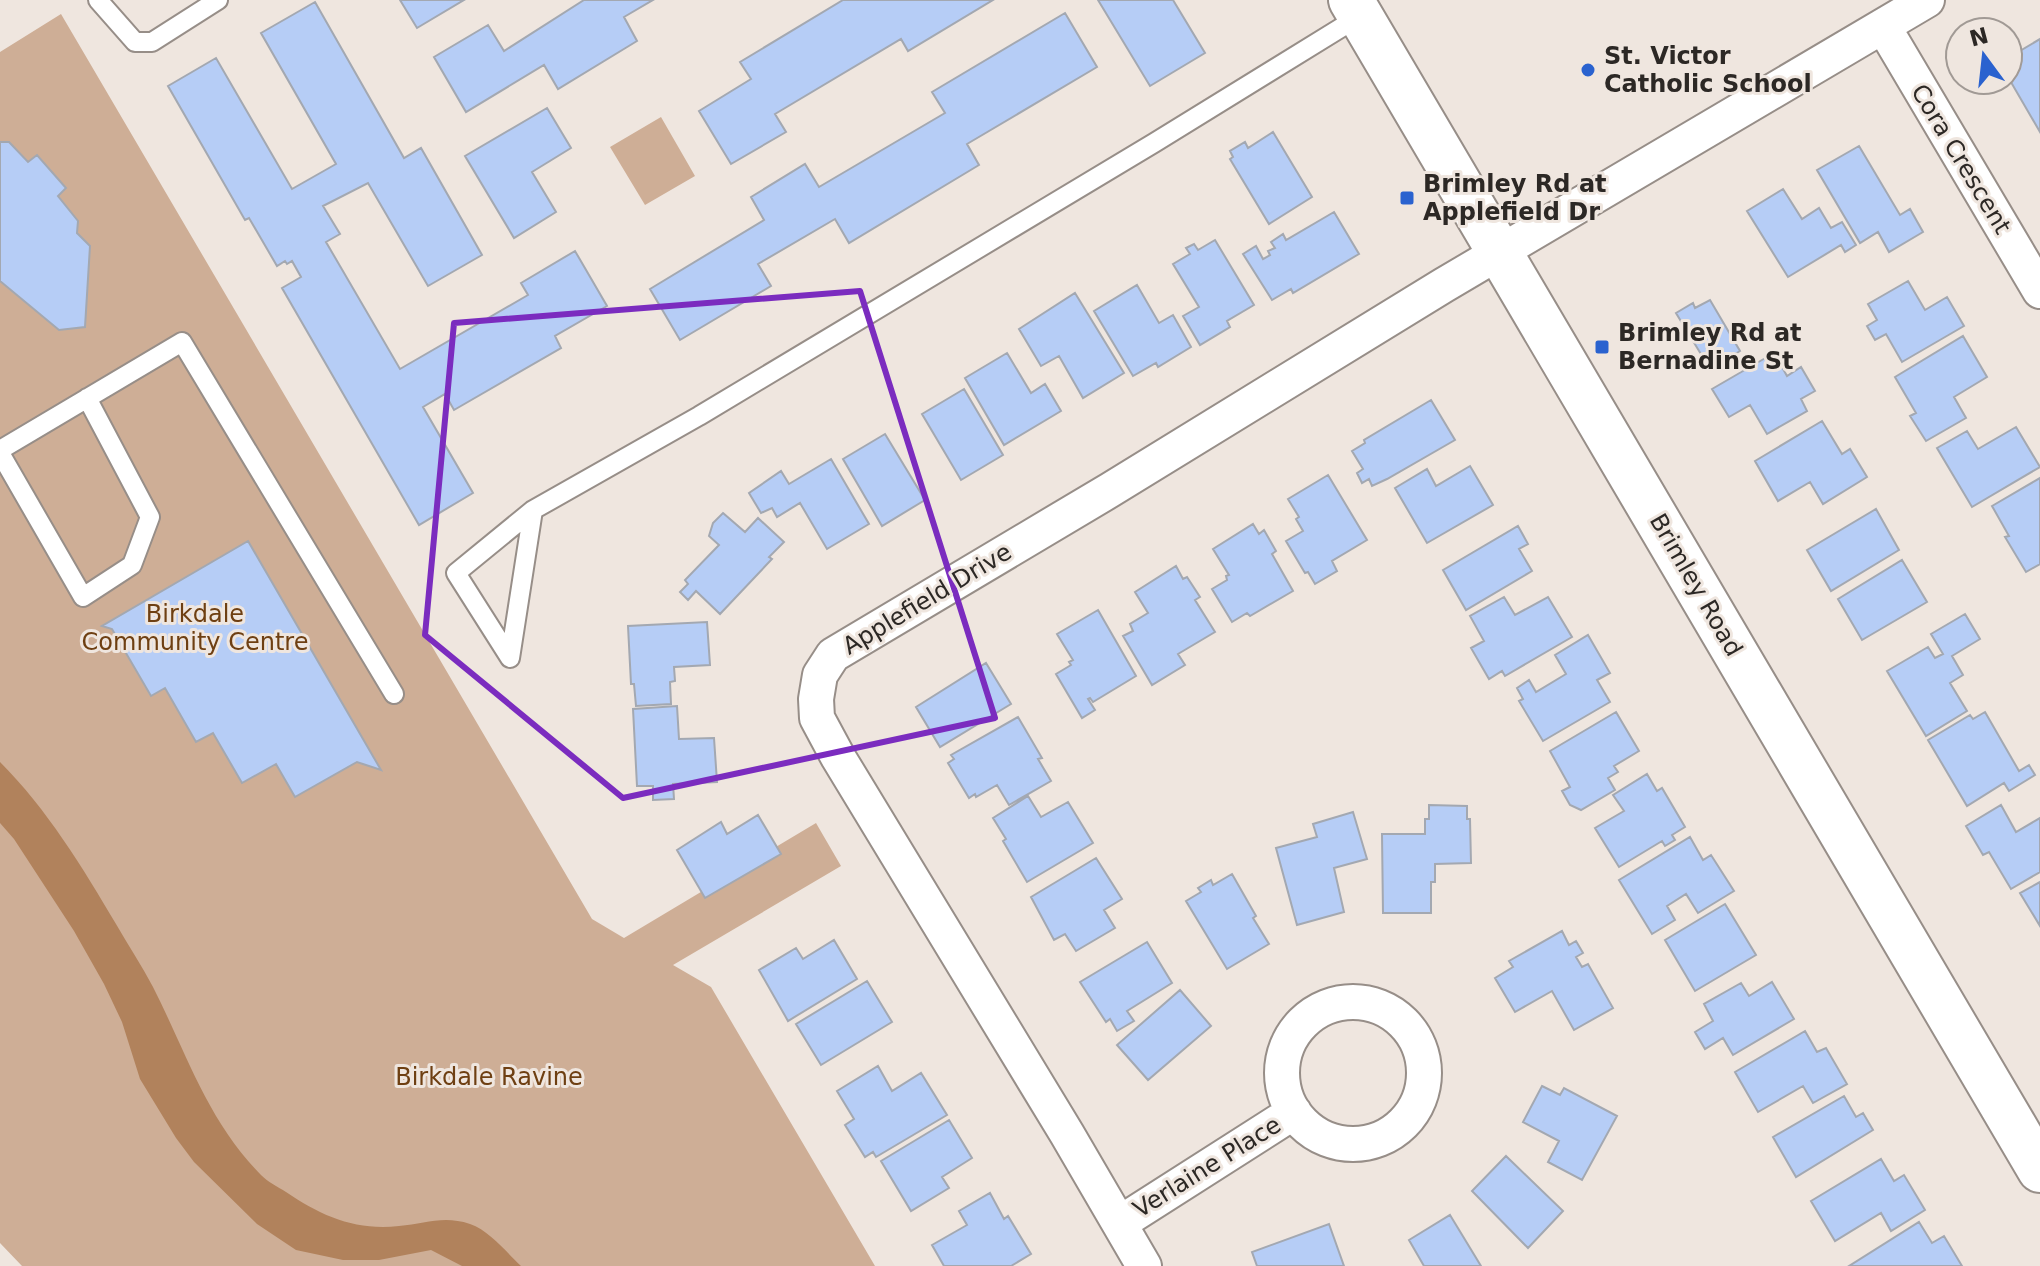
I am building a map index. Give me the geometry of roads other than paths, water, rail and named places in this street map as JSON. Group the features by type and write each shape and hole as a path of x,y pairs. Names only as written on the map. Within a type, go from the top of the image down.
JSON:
{"main road":[{"name":"Brimley Road","path":"1356,8 2040,1170"}],"street":[{"name":"Applefield Drive","path":"1144,1266 838,757 817,718 820,675 833,655 855,640 920,604 1927,0"},
{"name":"Cora Crescent","path":"1883,26 2040,291"},
{"name":"Verlaine Place","path":"1363,1002 1391,1012 1413,1033 1424,1060 1423,1090 1410,1117 1388,1136 1359,1145 1329,1141 1294,1112 1287,1101 1281,1071 1288,1042 1306,1018 1333,1005 1363,1002"},
{"name":"Verlaine Place","path":"1120,1223 1294,1112"}],"lane":[{"path":"98,0 135,42 152,42 218,0"},
{"path":"533,510 510,658 456,573 533,510 726,400 1128,159 1356,8"},
{"path":"87,398 150,517 132,565 83,597 0,451 87,398 182,342 394,694"}],"place":[{"name":"St. Victor Catholic School","path":"1588,70"},
{"name":"Brimley Rd at Applefield Dr","path":"1407,198"},
{"name":"Brimley Rd at Bernadine St","path":"1602,347"}],"park label":[{"name":"Birkdale Community Centre","path":"195,628"},
{"name":"Birkdale Ravine","path":"489,1077"}]}
